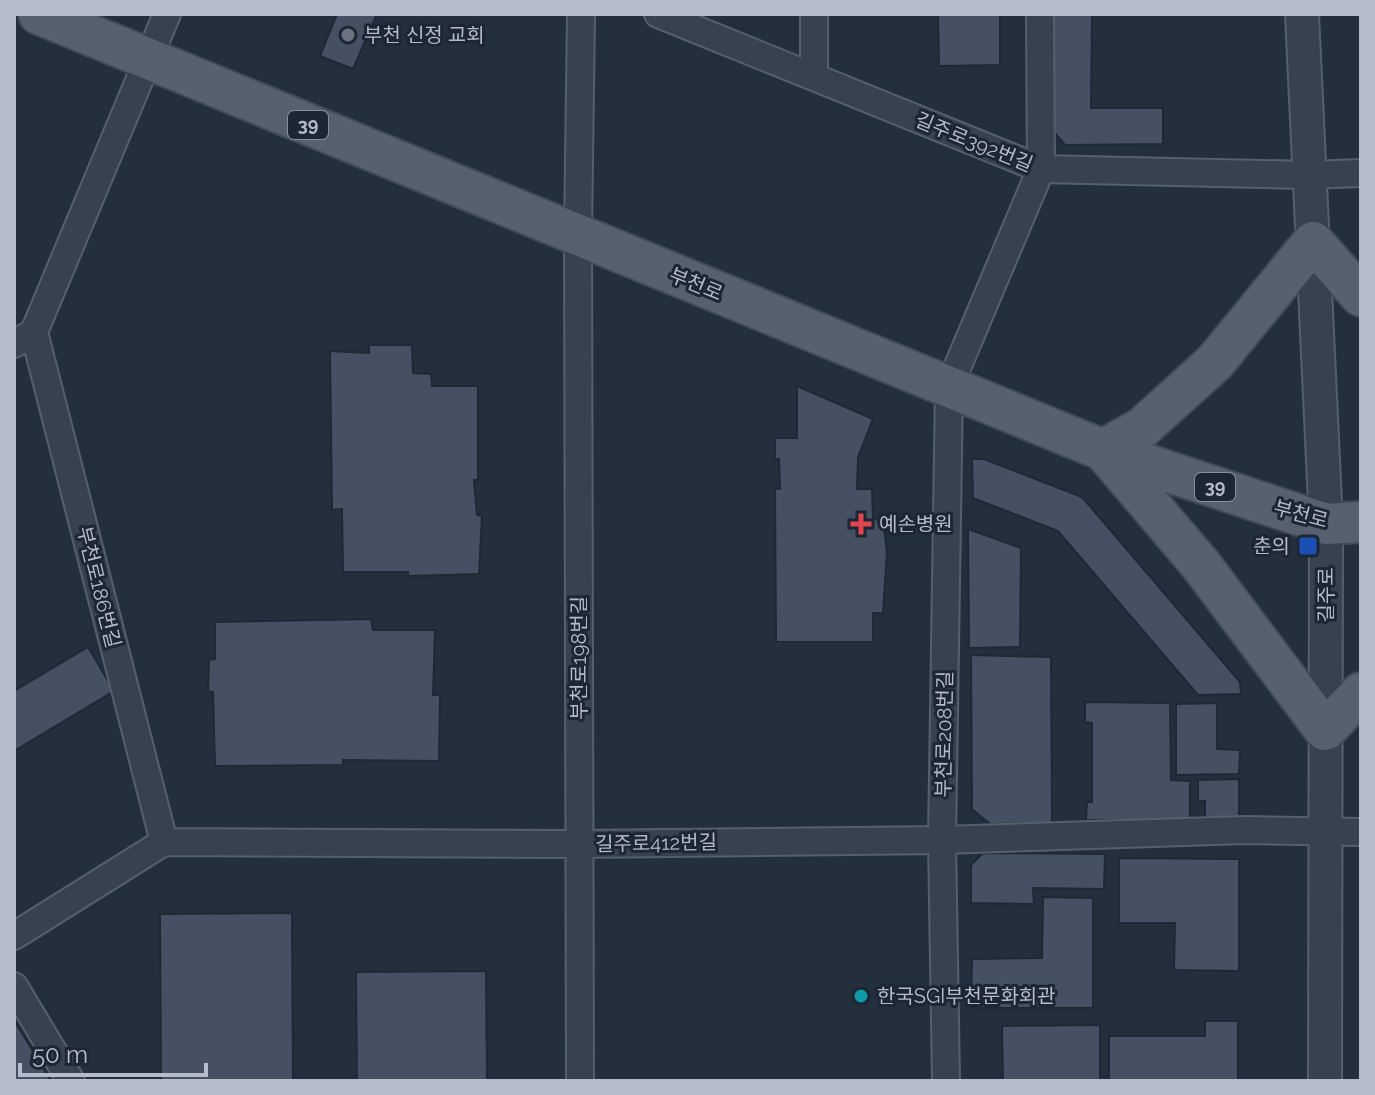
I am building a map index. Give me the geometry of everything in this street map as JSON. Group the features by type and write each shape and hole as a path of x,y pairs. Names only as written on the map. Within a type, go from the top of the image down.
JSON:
{"main road":[{"name":"부천로","path":"39,14 1103,450 1343,523"},
{"path":"1361,296 1313,242 1215,362 1142,428 1103,450 1201,565 1325,730 1361,693"}],"street":[{"name":"부천로186번길","path":"164,842 24,338 167,14"},
{"name":"부천로198번길","path":"580,1081 578,236 581,14"},
{"name":"길주로392번길","path":"658,14 1041,169 1309,175 1361,173"},
{"path":"814,14 814,77"},
{"path":"949,387 1041,169 1040,14"},
{"name":"길주로","path":"1302,14 1313,242 1343,523 1325,730 1325,1081"},
{"name":"부천로208번길","path":"946,1081 942,840 949,387"},
{"name":"길주로412번길","path":"164,842 579,844 942,840 1245,830 1361,832"},
{"path":"14,936 164,842"},
{"path":"14,986 71,1081"}],"building":[{"name":"부천 신정 교회","path":"337,14 377,14 353,69 320,56"},
{"path":"938,14 1000,14 1000,65 939,66"},
{"path":"1053,14 1092,14 1091,108 1163,108 1163,144 1065,145 1054,132"},
{"path":"369,345 412,345 413,373 431,374 432,386 478,386 478,480 474,480 477,515 482,516 479,574 408,576 408,572 343,572 342,509 332,510 330,351 369,353"},
{"path":"797,386 873,419 858,457 857,489 872,489 873,519 883,520 887,551 883,613 873,613 873,642 776,642 775,489 780,489 775,438 797,438"},
{"path":"972,459 984,459 1082,497 1240,682 1241,694 1198,695 1058,531 973,498"},
{"path":"968,529 1021,548 1020,647 969,648"},
{"path":"371,619 373,630 435,630 433,695 440,695 439,761 343,760 343,765 215,766 213,692 208,691 209,660 215,659 215,622"},
{"path":"88,647 114,691 14,751 14,691"},
{"path":"971,655 1051,657 1052,823 990,824 972,809"},
{"path":"1085,702 1170,703 1171,780 1190,781 1190,821 1086,820 1087,802 1092,802 1092,723 1085,722"},
{"path":"1217,703 1217,749 1240,750 1239,774 1176,775 1176,704"},
{"path":"1239,779 1239,824 1208,823 1205,801 1198,801 1198,780"},
{"path":"983,853 1105,854 1104,889 1033,888 1034,904 971,903 971,865"},
{"path":"1119,858 1239,859 1239,971 1174,970 1175,923 1119,923"},
{"path":"1043,897 1093,898 1093,1008 971,1008 972,959 1042,958"},
{"path":"292,913 293,1081 161,1081 160,914"},
{"path":"486,971 487,1081 357,1081 356,972"},
{"path":"14,1020 51,1081 14,1081"},
{"path":"1205,1021 1238,1021 1238,1081 1109,1081 1109,1036 1205,1036"},
{"path":"1100,1025 1100,1081 1003,1081 1002,1026"}],"place":[{"name":"부천 신정 교회","path":"348,35"},
{"name":"예손병원","path":"861,524"},
{"name":"춘의","path":"1308,546"},
{"name":"한국SGI부천문화회관","path":"861,996"}]}
